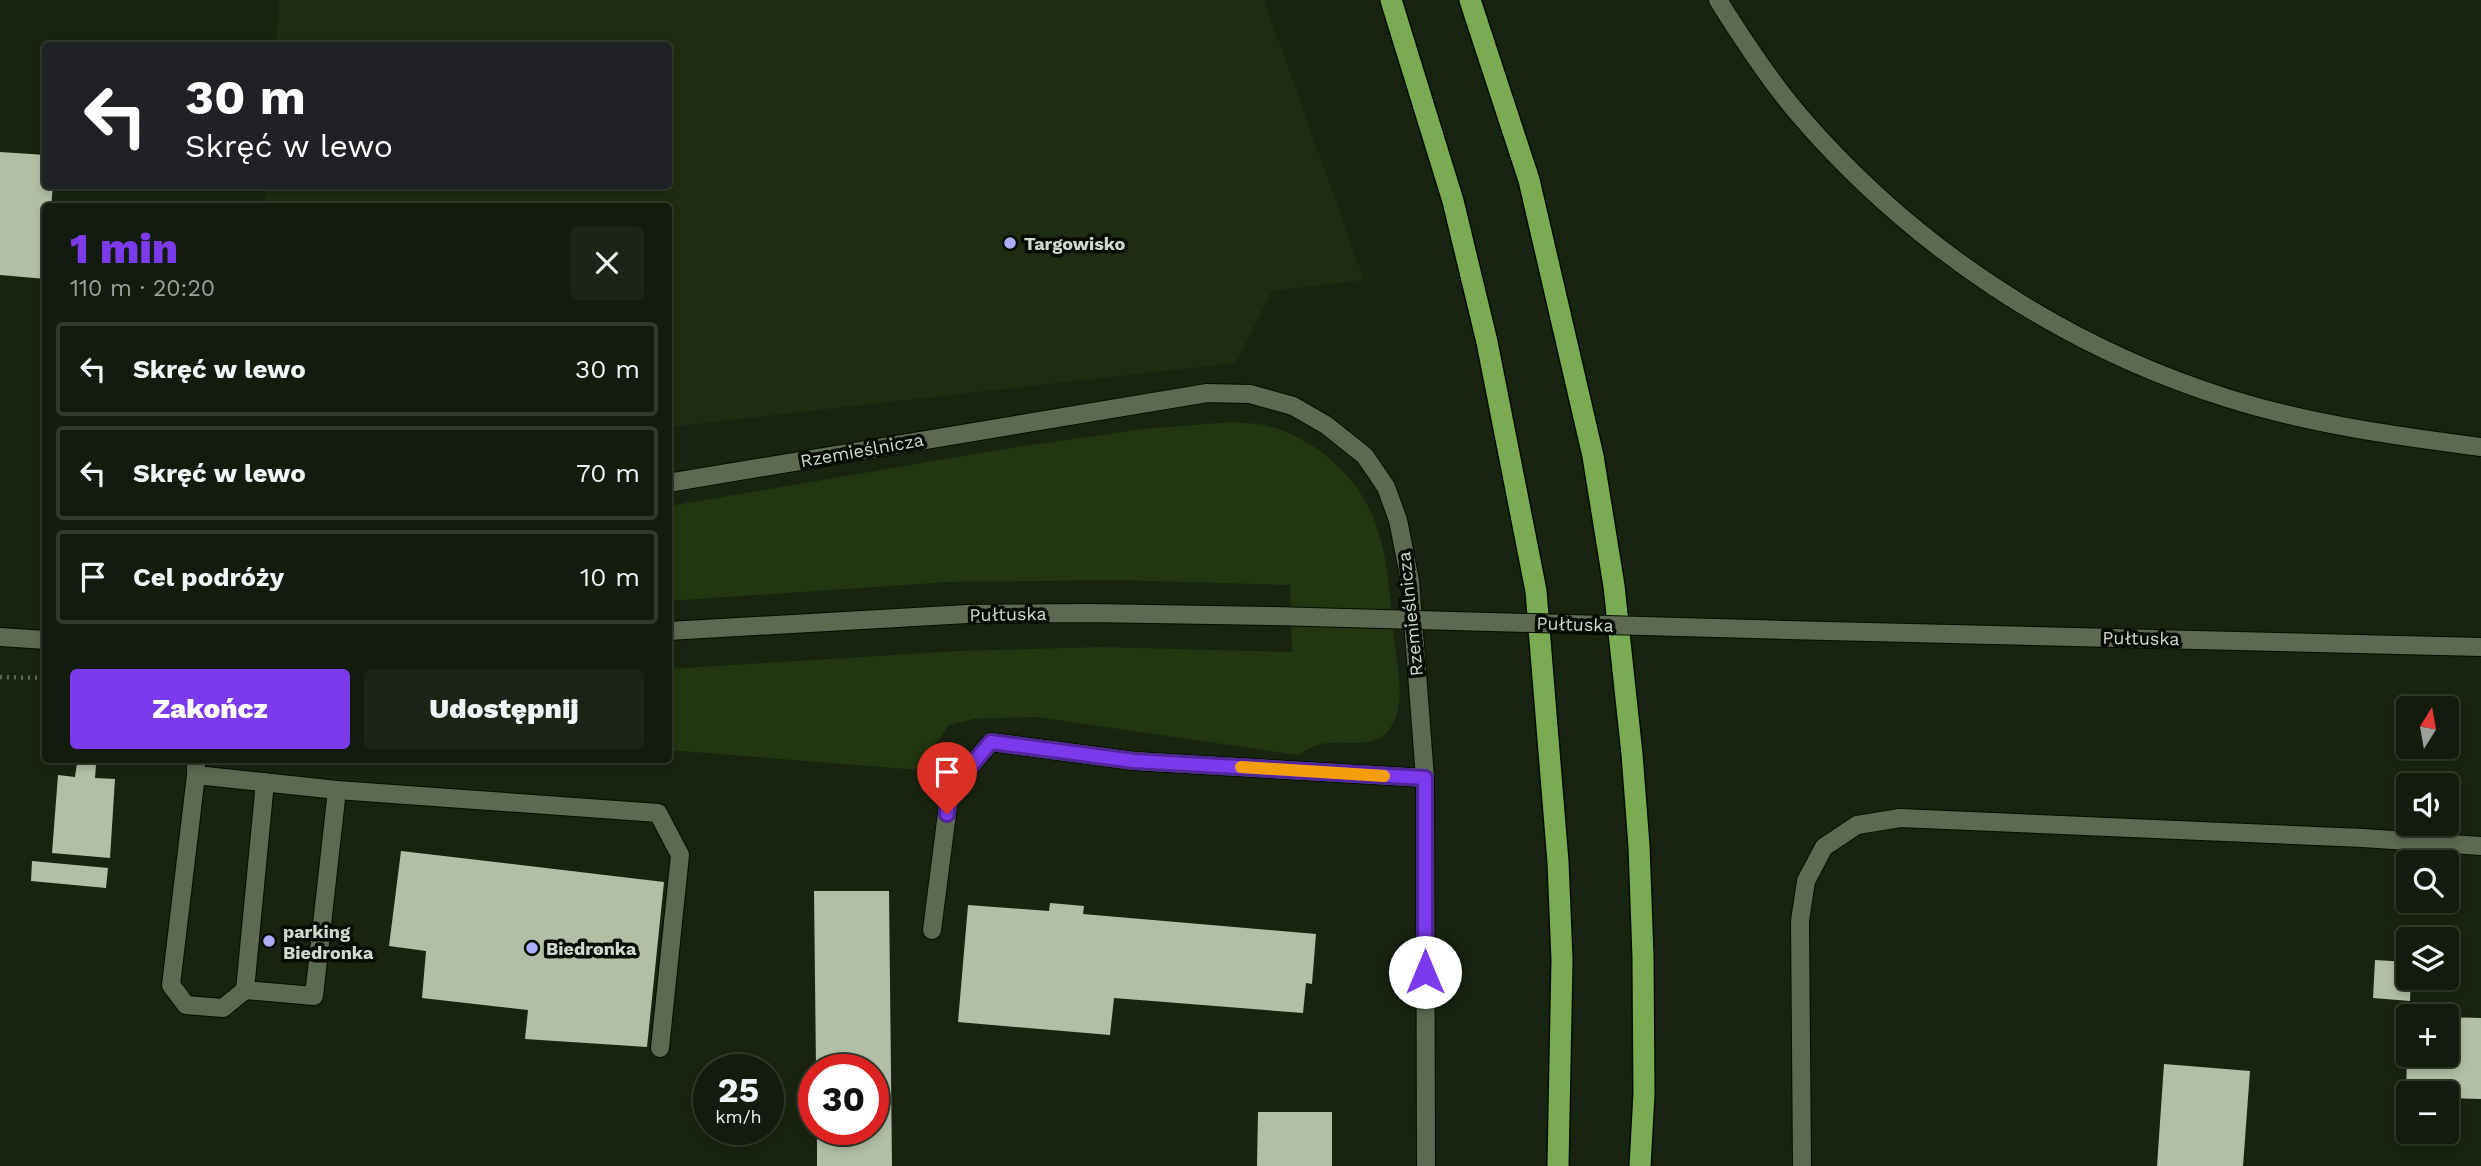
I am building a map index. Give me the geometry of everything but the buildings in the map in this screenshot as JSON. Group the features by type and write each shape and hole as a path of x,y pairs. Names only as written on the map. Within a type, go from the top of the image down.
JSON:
{"highway":[{"path":"1391,0 1456,214 1487,342 1536,591 1550,756 1562,960 1558,1166"},
{"path":"1469,0 1529,180 1593,456 1614,586 1639,846 1644,1066 1640,1166"}],"main road":[{"path":"1718,0 1756,59 1793,107 1854,173 1916,230 1959,264 2017,303 2084,339 2160,374 2228,399 2383,434 2481,447"},
{"name":"Rzemieślnicza","path":"672,482 1207,393 1250,394 1293,406 1326,425 1365,456 1386,487 1398,520 1410,581 1425,778 1426,1166"},
{"name":"Pułtuska","path":"672,631 967,614 1090,613 2481,647"},
{"path":"0,637 42,640"},
{"path":"932,930 950,790 991,742 1134,761 1425,778"},
{"path":"337,790 314,996 245,990 223,1008 186,1005 171,985 196,767 265,782 337,790 658,813 680,855 660,1048"},
{"path":"245,990 265,782"},
{"path":"1802,1166 1800,921 1806,881 1824,847 1857,825 1899,818 2363,838 2481,846"}],"path":[{"path":"0,677 42,678"}],"shaded area":[{"name":"Targowisko","path":"279,0 1264,0 1364,280 1272,291 1236,363 672,427 672,203 264,203 266,189 672,189 672,42 276,42"},
{"path":"1231,422 1268,426 1286,432 1320,451 1348,477 1370,509 1387,568 1400,686 1394,721 1381,737 1364,742 1325,743 1298,755 1037,717 974,719 949,725 931,751 931,771 672,750 672,669 959,651 1100,647 1292,652 1290,585 1115,580 948,582 672,601 672,505 1011,448 1144,429"}],"slow traffic":[{"path":"1241,767 1384,776"}],"place":[{"name":"Targowisko","path":"1010,243"},
{"name":"parking Biedronka","path":"269,941"},
{"name":"Biedronka","path":"532,948"}],"route":[{"path":"947,814 950,790 991,742 1134,761 1425,778 1425,972"}]}
